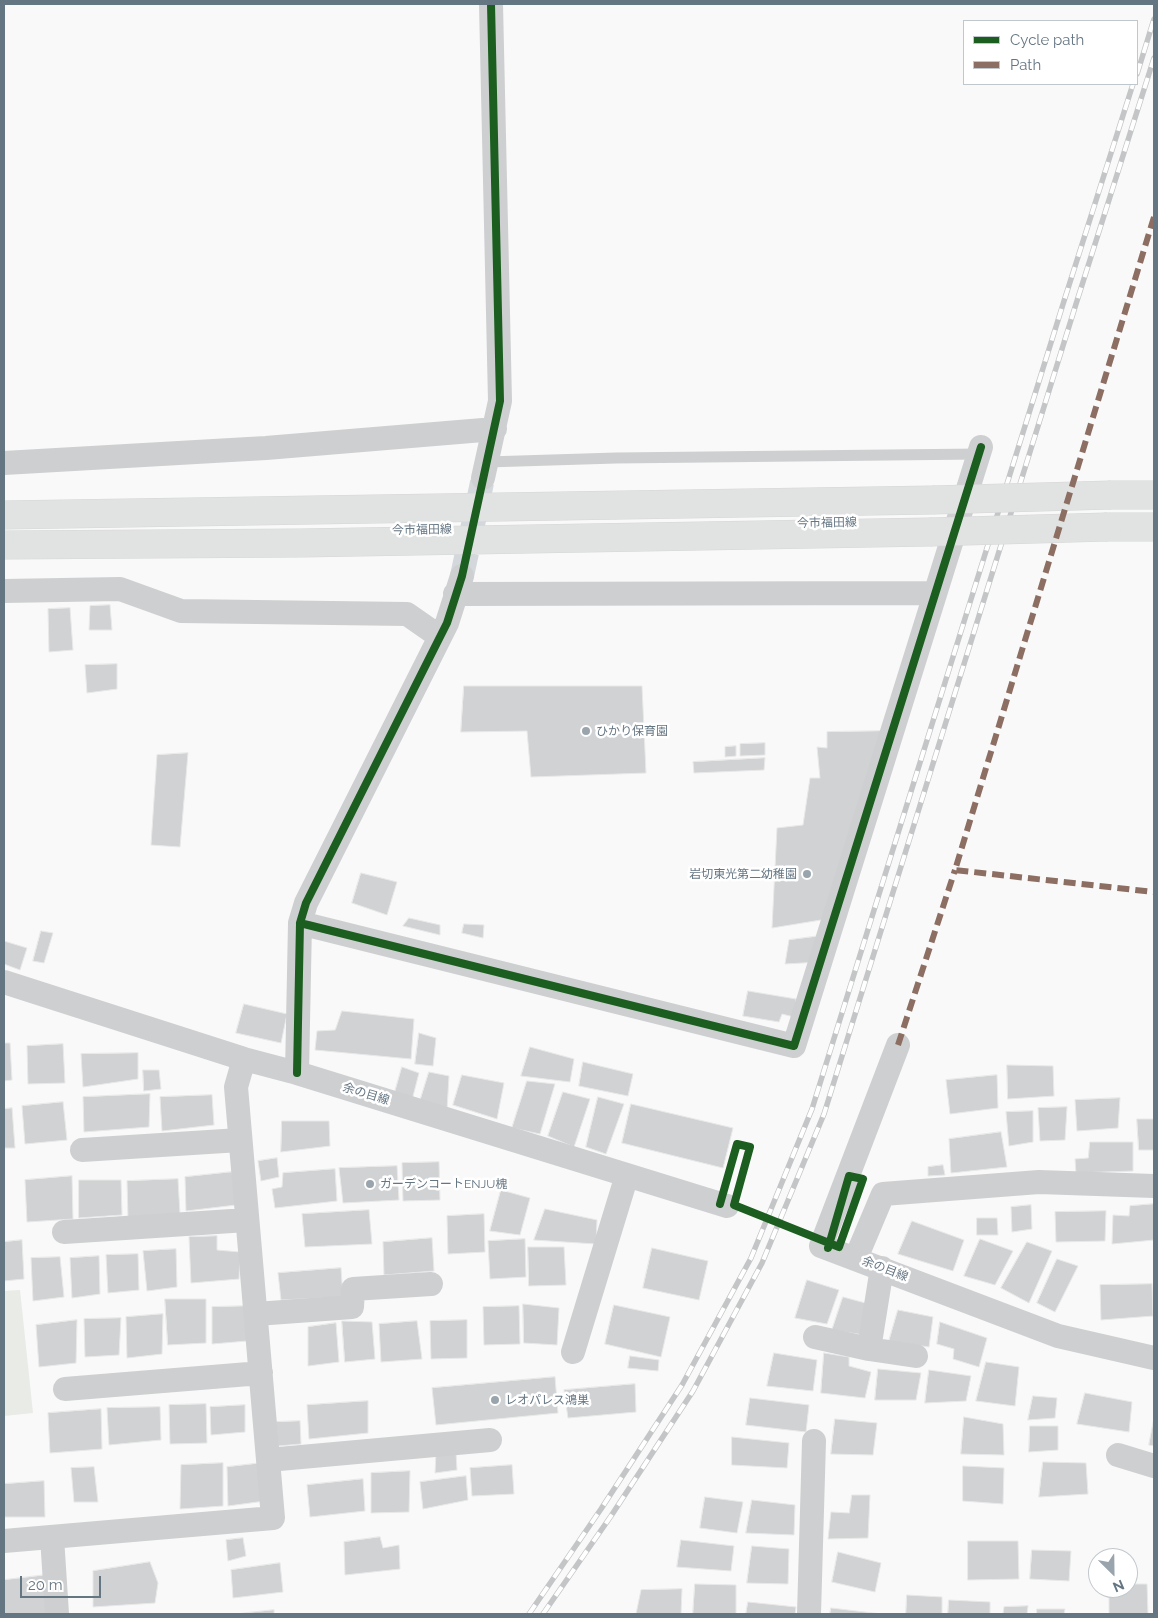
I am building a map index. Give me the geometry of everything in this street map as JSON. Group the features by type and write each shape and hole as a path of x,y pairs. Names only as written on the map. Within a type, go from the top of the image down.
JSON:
{"main road":[{"name":"今市福田線","path":"4,515 934,500 1154,494"},
{"name":"今市福田線","path":"4,545 338,543 1154,527"}],"street":[{"path":"485,470 500,401 491,4"},
{"path":"4,463 266,448 495,429"},
{"path":"300,923 794,1046 980,451"},
{"path":"297,1073 300,923 306,903 447,623 459,585 935,593"},
{"path":"4,591 120,588 181,612 407,614 440,637"},
{"name":"余の目線","path":"4,982 241,1070 297,1073 727,1205"},
{"name":"余の目線","path":"898,1045 821,1246 848,1253 1058,1336 1154,1358"},
{"path":"4,1541 273,1518 236,1087 241,1070"},
{"path":"82,1150 240,1140"},
{"path":"573,1352 627,1175"},
{"path":"848,1253 883,1194 1039,1182 1154,1186"},
{"path":"64,1232 247,1220"},
{"path":"869,1349 882,1268"},
{"path":"256,1314 352,1307 353,1289 431,1284"},
{"path":"815,1337 869,1349 916,1356"},
{"path":"65,1389 260,1372"},
{"path":"268,1460 490,1440"},
{"path":"809,1614 814,1441"},
{"path":"1118,1455 1154,1466"},
{"path":"52,1537 57,1614"}],"lane":[{"path":"485,470 616,458 980,451"}],"path":[{"path":"739,1185 750,1147 737,1144 727,1205 848,1253"}],"shaded area":[{"path":"20,1290 33,1413 4,1416 4,1291"}],"building":[{"path":"110,605 112,630 89,630 90,606"},
{"path":"70,608 73,650 49,652 48,609"},
{"path":"117,664 117,689 87,693 85,665"},
{"name":"ひかり保育園","path":"464,686 642,686 646,773 531,777 527,731 461,732"},
{"name":"岩切東光第二幼稚園","path":"881,731 827,919 772,928 777,828 803,825 810,778 820,778 817,747 827,748 827,732"},
{"path":"765,743 765,755 740,756 740,744"},
{"path":"736,746 736,756 725,757 725,747"},
{"path":"188,753 180,847 151,845 157,755"},
{"path":"765,758 764,770 694,773 693,762"},
{"path":"361,873 397,882 387,915 352,903"},
{"path":"409,918 440,925 440,935 403,926"},
{"path":"464,924 484,925 483,938 462,933"},
{"path":"41,931 53,933 44,963 33,961"},
{"path":"820,936 820,962 785,964 789,940"},
{"path":"4,941 27,948 20,970 4,964"},
{"path":"748,991 796,999 794,1017 782,1014 779,1022 743,1016"},
{"path":"244,1004 287,1014 281,1043 236,1033"},
{"path":"342,1011 414,1019 411,1059 315,1050 317,1031 335,1030"},
{"path":"419,1033 436,1038 433,1066 415,1064"},
{"path":"4,1043 10,1043 12,1080 4,1081"},
{"path":"63,1044 65,1083 28,1084 27,1046"},
{"path":"530,1047 574,1059 570,1082 521,1076"},
{"path":"138,1053 138,1079 83,1087 81,1054"},
{"path":"583,1062 633,1074 628,1096 579,1086"},
{"path":"1007,1065 1053,1066 1054,1096 1008,1099"},
{"path":"402,1067 419,1073 412,1100 394,1095"},
{"path":"143,1070 159,1070 161,1089 144,1091"},
{"path":"429,1072 449,1076 447,1110 420,1101"},
{"path":"462,1075 504,1083 497,1119 453,1105"},
{"path":"997,1075 998,1108 950,1114 946,1080"},
{"path":"527,1081 555,1084 540,1134 512,1128"},
{"path":"563,1092 590,1099 574,1147 548,1136"},
{"path":"150,1094 149,1127 84,1132 83,1097"},
{"path":"212,1095 214,1125 162,1131 160,1097"},
{"path":"598,1097 624,1104 606,1154 586,1147"},
{"path":"1120,1098 1118,1128 1077,1131 1075,1100"},
{"path":"63,1102 67,1140 25,1144 22,1106"},
{"path":"631,1104 733,1128 723,1168 622,1143"},
{"path":"1067,1107 1065,1140 1040,1141 1038,1108"},
{"path":"12,1108 15,1148 4,1148 4,1109"},
{"path":"1033,1111 1033,1142 1009,1146 1006,1112"},
{"path":"1137,1119 1154,1119 1154,1150 1139,1150"},
{"path":"282,1121 329,1121 330,1146 281,1152"},
{"path":"1001,1132 1007,1167 951,1173 949,1139"},
{"path":"1090,1142 1133,1142 1133,1171 1076,1173 1075,1159 1088,1158"},
{"path":"277,1158 279,1177 261,1181 258,1161"},
{"path":"439,1162 440,1200 403,1201 402,1163"},
{"path":"943,1165 945,1175 928,1176 928,1167"},
{"name":"ガーデンコートENJU槐","path":"397,1166 399,1200 343,1203 339,1168"},
{"path":"335,1169 337,1201 275,1208 272,1189 282,1187 283,1173"},
{"path":"232,1172 236,1205 186,1211 185,1177"},
{"path":"72,1176 73,1219 27,1222 25,1180"},
{"path":"178,1179 180,1214 128,1218 127,1181"},
{"path":"79,1180 121,1180 122,1215 79,1218"},
{"path":"501,1190 530,1198 520,1235 490,1231"},
{"path":"1154,1204 1154,1240 1112,1244 1113,1215 1129,1216 1130,1206"},
{"path":"1031,1205 1032,1229 1012,1232 1011,1207"},
{"path":"545,1209 597,1220 596,1244 534,1240"},
{"path":"369,1210 372,1244 305,1247 302,1214"},
{"path":"1106,1211 1105,1241 1056,1242 1055,1212"},
{"path":"484,1214 485,1252 448,1254 447,1216"},
{"path":"977,1218 997,1218 998,1235 977,1235"},
{"path":"912,1221 964,1240 953,1271 898,1254"},
{"path":"217,1236 217,1250 240,1252 239,1279 191,1283 189,1237"},
{"path":"432,1238 434,1271 384,1275 383,1242"},
{"path":"525,1239 526,1277 490,1279 488,1241"},
{"path":"980,1239 1013,1251 995,1285 964,1276"},
{"path":"22,1240 24,1279 4,1281 4,1242"},
{"path":"1027,1242 1052,1251 1029,1303 1001,1288"},
{"path":"528,1247 564,1247 566,1285 529,1286"},
{"path":"652,1248 708,1261 699,1300 643,1288"},
{"path":"176,1249 177,1287 147,1291 143,1251"},
{"path":"138,1254 139,1290 108,1293 106,1255"},
{"path":"99,1256 100,1294 72,1298 70,1258"},
{"path":"60,1257 64,1297 33,1301 31,1258"},
{"path":"1057,1259 1078,1266 1055,1312 1037,1303"},
{"path":"341,1268 343,1297 281,1300 278,1273"},
{"path":"807,1280 839,1290 827,1324 795,1318"},
{"path":"1152,1284 1153,1316 1101,1320 1100,1285"},
{"path":"843,1297 869,1304 864,1335 832,1330"},
{"path":"165,1299 206,1299 206,1343 168,1345"},
{"path":"523,1304 559,1308 557,1345 524,1343"},
{"path":"614,1305 670,1317 661,1357 605,1344"},
{"path":"247,1306 247,1341 212,1344 212,1307"},
{"path":"519,1306 520,1344 484,1345 483,1307"},
{"path":"898,1310 933,1317 929,1347 889,1341"},
{"path":"163,1314 162,1354 127,1358 126,1317"},
{"path":"121,1318 119,1355 85,1357 84,1319"},
{"path":"77,1320 76,1363 39,1367 36,1325"},
{"path":"467,1320 467,1358 431,1359 430,1321"},
{"path":"342,1321 372,1322 375,1359 345,1362"},
{"path":"417,1321 422,1359 381,1362 379,1324"},
{"path":"940,1322 987,1338 979,1367 953,1359 954,1349 937,1344"},
{"path":"336,1323 339,1362 308,1366 308,1327"},
{"path":"774,1353 817,1360 813,1391 767,1386"},
{"path":"824,1353 849,1357 849,1366 871,1372 865,1398 821,1393"},
{"path":"630,1356 659,1360 658,1371 628,1368"},
{"path":"986,1362 1019,1367 1015,1406 976,1401"},
{"path":"878,1369 921,1373 916,1400 875,1400"},
{"path":"929,1370 971,1376 966,1401 925,1403"},
{"name":"レオパレス鴻巣","path":"555,1377 558,1413 436,1425 432,1388"},
{"path":"635,1384 636,1412 568,1418 564,1390"},
{"path":"1085,1393 1132,1402 1129,1432 1077,1424"},
{"path":"1033,1396 1057,1398 1055,1418 1028,1420"},
{"path":"750,1398 809,1405 806,1432 746,1425"},
{"path":"368,1401 368,1433 309,1439 307,1405"},
{"path":"206,1404 207,1443 170,1444 169,1405"},
{"path":"245,1405 245,1432 211,1435 210,1407"},
{"path":"160,1407 161,1440 109,1445 107,1408"},
{"path":"101,1409 102,1449 50,1453 48,1413"},
{"path":"964,1417 1003,1424 1004,1455 961,1454"},
{"path":"1154,1418 1154,1446 1149,1445"},
{"path":"835,1419 877,1423 873,1455 831,1454"},
{"path":"300,1421 301,1444 278,1446 276,1422"},
{"path":"1030,1426 1058,1426 1058,1450 1029,1452"},
{"path":"732,1437 789,1443 787,1468 732,1465"},
{"path":"456,1452 457,1470 435,1473 436,1453"},
{"path":"1043,1462 1086,1463 1088,1494 1039,1497"},
{"path":"223,1463 223,1506 180,1509 181,1465"},
{"path":"262,1463 265,1501 228,1506 227,1467"},
{"path":"512,1465 514,1494 472,1496 470,1468"},
{"path":"963,1466 1004,1468 1003,1504 963,1501"},
{"path":"94,1467 98,1502 74,1502 71,1468"},
{"path":"410,1471 409,1512 371,1513 371,1473"},
{"path":"466,1476 468,1500 423,1509 420,1482"},
{"path":"363,1479 365,1511 310,1517 307,1485"},
{"path":"44,1481 45,1517 4,1517 4,1484"},
{"path":"852,1495 870,1495 868,1538 828,1539 831,1512 849,1513"},
{"path":"705,1497 743,1502 737,1533 700,1528"},
{"path":"752,1500 795,1505 794,1535 746,1533"},
{"path":"380,1537 383,1548 399,1545 400,1569 345,1575 344,1542"},
{"path":"243,1538 246,1556 228,1561 226,1540"},
{"path":"681,1540 734,1546 731,1571 677,1567"},
{"path":"968,1541 1018,1541 1019,1579 968,1580"},
{"path":"752,1546 789,1549 788,1584 747,1583"},
{"path":"1032,1550 1071,1551 1069,1581 1030,1579"},
{"path":"838,1552 881,1563 875,1592 832,1582"},
{"path":"150,1562 158,1583 155,1603 93,1607 93,1571"},
{"path":"280,1563 283,1592 233,1598 231,1570"},
{"path":"46,1575 51,1614 4,1614 4,1580"},
{"path":"695,1584 736,1585 736,1614 693,1614"},
{"path":"1138,1584 1147,1584 1148,1614 1109,1614 1109,1598 1138,1598"},
{"path":"682,1589 681,1614 636,1614 641,1590"},
{"path":"907,1595 942,1597 942,1614 906,1614"},
{"path":"949,1600 990,1602 990,1614 948,1614"},
{"path":"748,1602 796,1607 795,1614 746,1614"},
{"path":"1028,1606 1027,1614 1003,1614 1004,1607"},
{"path":"831,1608 882,1614 830,1614"},
{"path":"1037,1609 1065,1609 1064,1614 1037,1614"},
{"path":"274,1610 274,1614 235,1614"}],"tunnel":[{"path":"462,576 483,478"}],"railway":[{"path":"1138,71 1154,19"},
{"path":"543,1614 611,1516 693,1391 762,1263 824,1114 1154,58"},
{"path":"529,1614 601,1509 682,1385 751,1258 812,1109 1133,85"}],"marked path":[{"path":"1154,217 955,870 1154,892"},
{"path":"898,1045 955,870"}],"cycle path":[{"path":"297,1073 300,923 306,903 447,623 462,576 500,401 491,4"},
{"path":"300,923 794,1046 981,447"},
{"path":"720,1204 737,1144 750,1147 734,1205 839,1247 863,1179 849,1176 831,1238 828,1248"}],"place":[{"name":"ひかり保育園","path":"586,731"},
{"name":"岩切東光第二幼稚園","path":"807,874"},
{"name":"ガーデンコートENJU槐","path":"370,1184"},
{"name":"レオパレス鴻巣","path":"495,1400"}]}
